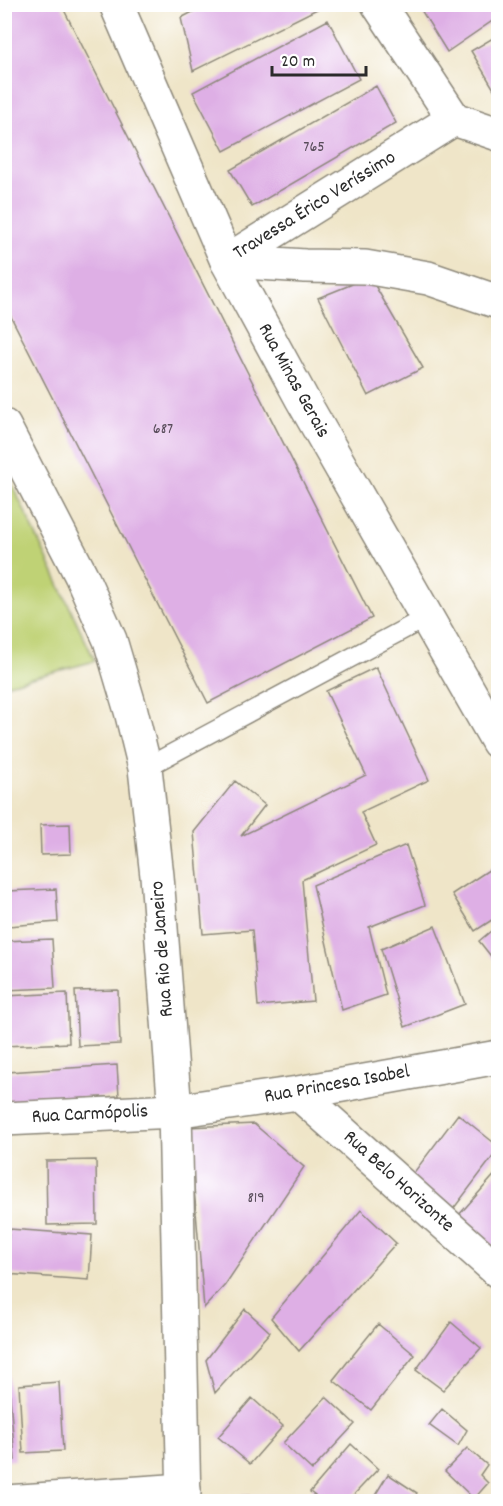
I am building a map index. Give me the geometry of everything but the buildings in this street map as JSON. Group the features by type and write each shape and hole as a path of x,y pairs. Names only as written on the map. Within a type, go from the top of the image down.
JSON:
{"street":[{"name":"Rua Minas Gerais","path":"116,4 227,261 302,399 498,742"},
{"path":"378,4 454,119 498,134"},
{"name":"Travessa Érico Veríssimo","path":"227,261 454,119"},
{"name":"Travessa Érico Veríssimo","path":"227,261 364,267 428,278 498,302"},
{"name":"Rua Rio de Janeiro","path":"4,426 81,575 110,640 145,768 157,876 175,1111 184,1496"},
{"name":"Rua Princesa Isabel","path":"175,1111 298,1093 498,1057"},
{"name":"Rua Belo Horizonte","path":"298,1093 498,1271"},
{"name":"Rua Carmópolis","path":"4,1119 175,1111"},
{"path":"6,1502 184,1496"}],"lane":[{"path":"145,768 426,617"}],"green space":[{"path":"4,467 95,661 5,685 4,685"}]}
